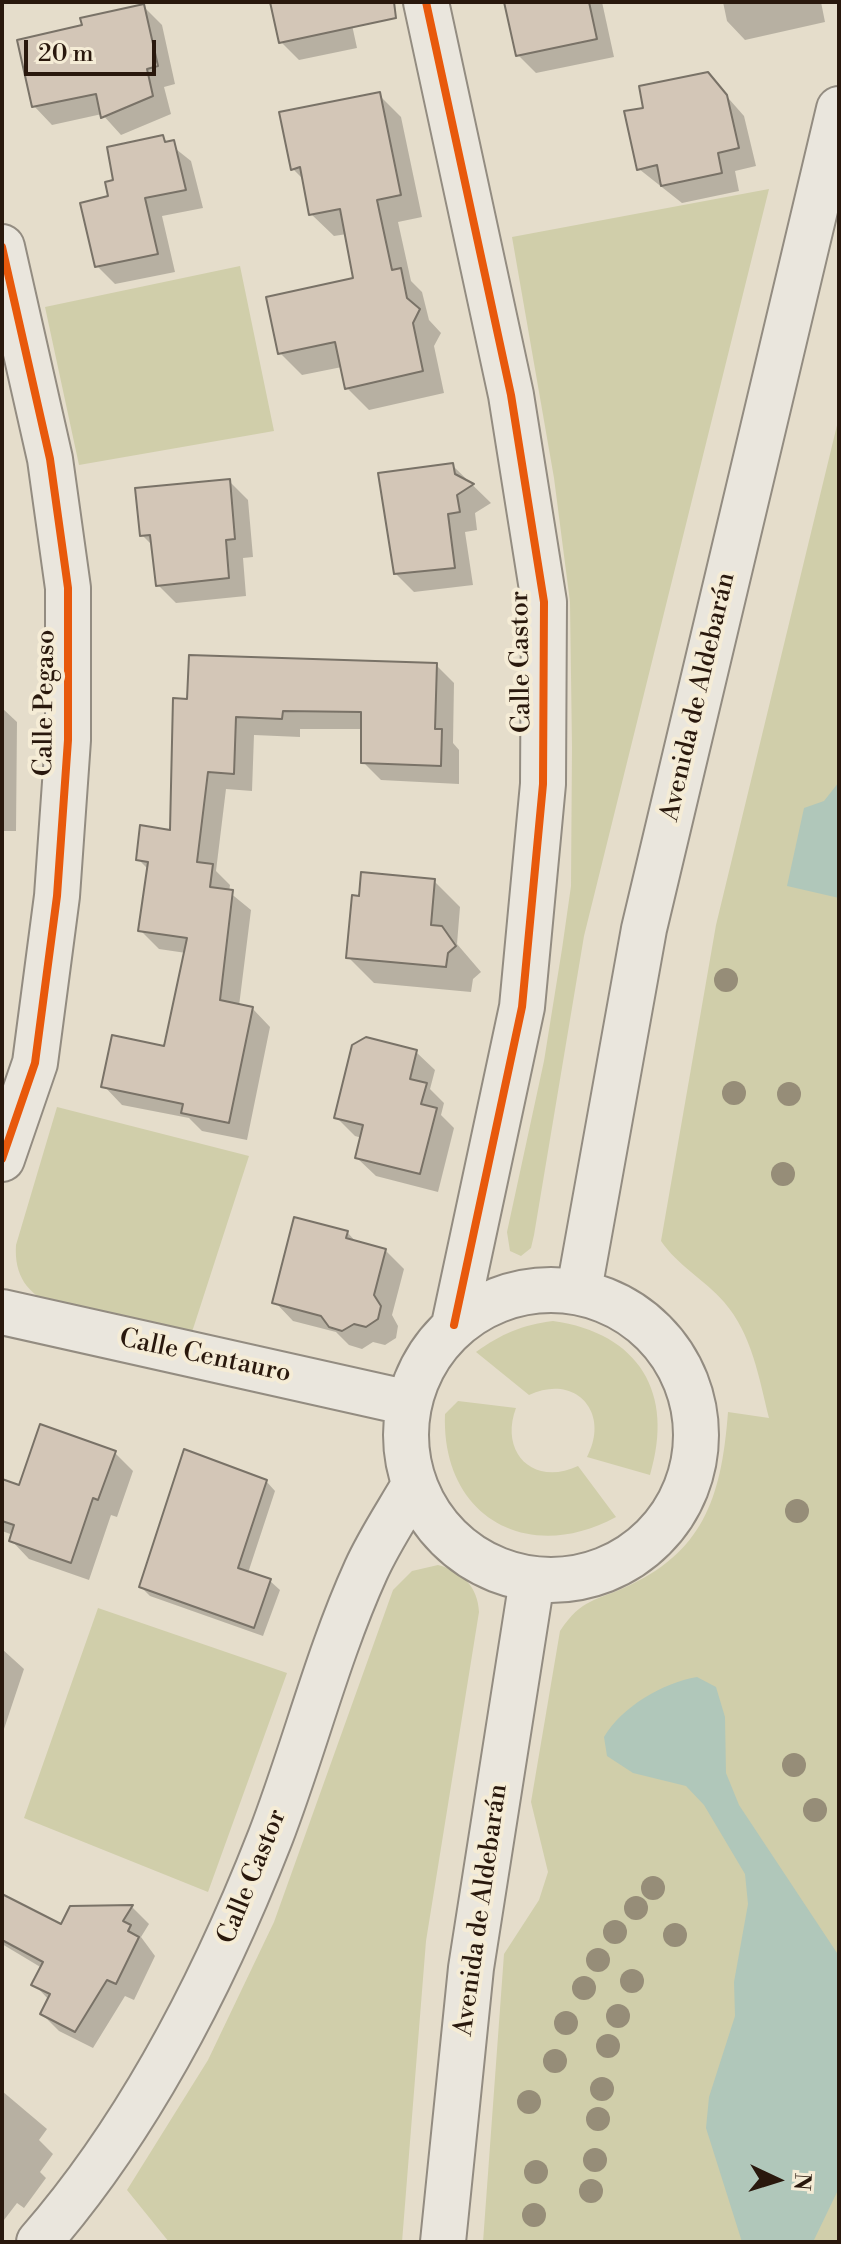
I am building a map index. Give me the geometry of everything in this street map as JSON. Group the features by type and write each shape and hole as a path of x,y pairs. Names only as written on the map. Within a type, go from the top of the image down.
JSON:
{"street":[{"name":"Calle Castor","path":"426,2 511,395 544,602 543,784 522,1007 454,1325"},
{"name":"Avenida de Aldebarán","path":"579,1290 644,929 839,109"},
{"name":"Calle Pegaso","path":"2,247 50,459 68,588 68,740 57,896 35,1063 2,1159"},
{"path":"579,1290 647,1323 690,1386 695,1462 674,1513 637,1553 587,1577 532,1580 494,1569 460,1549 433,1520 414,1485 406,1444 409,1403 426,1360 454,1325 513,1293 579,1290"},
{"name":"Calle Centauro","path":"2,1312 409,1403"},
{"name":"Calle Castor","path":"39,2242 74,2202 148,2088 221,1957 270,1837 366,1569 414,1485"},
{"name":"Avenida de Aldebarán","path":"443,2242 471,1968 532,1580"}],"shaded area":[{"path":"769,189 584,936 534,1235 531,1248 521,1256 510,1251 507,1232 544,1061 571,886 572,747 570,602 554,478 512,237"},
{"path":"240,266 274,431 79,465 45,307"},
{"path":"839,417 839,2242 483,2242 504,1954 539,1900 548,1872 531,1802 560,1631 583,1606 656,1570 677,1554 693,1535 715,1492 728,1412 769,1418 748,1342 734,1315 661,1241 716,925"},
{"path":"839,782 839,898 787,886 804,808 824,801"},
{"path":"57,1107 249,1156 192,1332 54,1305 36,1295 24,1282 17,1265 16,1245"},
{"path":"553,1321 583,1328 608,1339 628,1353 643,1372 653,1393 657,1418 657,1445 650,1475 587,1457 595,1425 584,1401 574,1393 561,1389 529,1395 476,1352 512,1331"},
{"path":"458,1401 516,1408 512,1439 524,1462 547,1472 578,1466 616,1517 583,1531 552,1536 522,1533 496,1522 474,1505 458,1480 448,1450 445,1414"},
{"path":"438,1565 454,1571 467,1581 476,1595 479,1612 426,1941 402,2242 169,2242 127,2190 208,2060 274,1922 393,1590 412,1571"},
{"path":"98,1608 287,1673 208,1892 24,1818"},
{"path":"697,1677 716,1687 725,1717 726,1773 739,1805 839,1956 839,2188 813,2242 742,2242 706,2128 709,2097 735,2016 734,1982 748,1904 745,1874 704,1805 686,1786 633,1773 607,1756 604,1737 632,1706 670,1685"}],"building":[{"path":"270,2 394,2 396,18 279,43"},
{"path":"504,2 589,2 597,39 516,56"},
{"path":"144,4 158,66 147,69 153,96 101,118 96,94 32,107 17,40 82,25 80,18"},
{"path":"708,72 727,95 739,148 718,153 722,173 661,186 657,165 637,170 624,111 643,108 639,86"},
{"path":"380,92 401,195 377,200 392,270 401,268 407,298 420,309 413,323 423,371 345,389 335,342 278,354 266,297 353,278 340,209 309,215 300,167 291,170 279,112"},
{"path":"163,135 165,142 174,140 186,190 145,198 158,254 95,267 80,203 108,196 105,182 113,180 107,147"},
{"path":"453,463 455,474 474,484 457,495 460,512 448,514 455,568 394,574 378,473"},
{"path":"230,479 235,539 226,540 229,578 156,586 150,535 140,536 135,488"},
{"path":"189,655 437,663 435,729 442,729 441,766 361,763 361,712 283,711 282,719 236,717 234,774 208,772 197,862 213,864 210,887 233,890 220,1000 253,1007 229,1123 181,1113 183,1104 101,1087 112,1035 164,1046 187,938 138,931 148,862 136,860 140,825 170,830 173,698 187,699"},
{"path":"361,872 435,879 431,925 442,926 456,946 448,953 446,967 346,958 352,895 359,896"},
{"path":"366,1037 417,1050 410,1079 427,1083 421,1104 437,1108 420,1174 355,1158 363,1125 334,1118 352,1045"},
{"path":"294,1217 348,1231 346,1238 386,1249 374,1295 381,1306 378,1319 366,1327 354,1324 342,1331 329,1327 321,1316 272,1303"},
{"path":"40,1424 116,1451 98,1500 93,1498 71,1563 9,1541 14,1525 2,1521 2,1479 19,1485"},
{"path":"184,1449 267,1480 238,1568 271,1579 254,1628 139,1587"},
{"path":"2,1894 61,1924 70,1906 133,1905 123,1921 131,1925 128,1931 139,1937 116,1984 107,1980 75,2032 40,2014 50,1994 31,1985 43,1962 2,1940"}],"cycle path":[{"path":"426,2 511,395 544,602 543,784 522,1007 454,1325"},
{"path":"2,247 50,459 68,588 68,740 57,896 35,1063 2,1159"}]}
